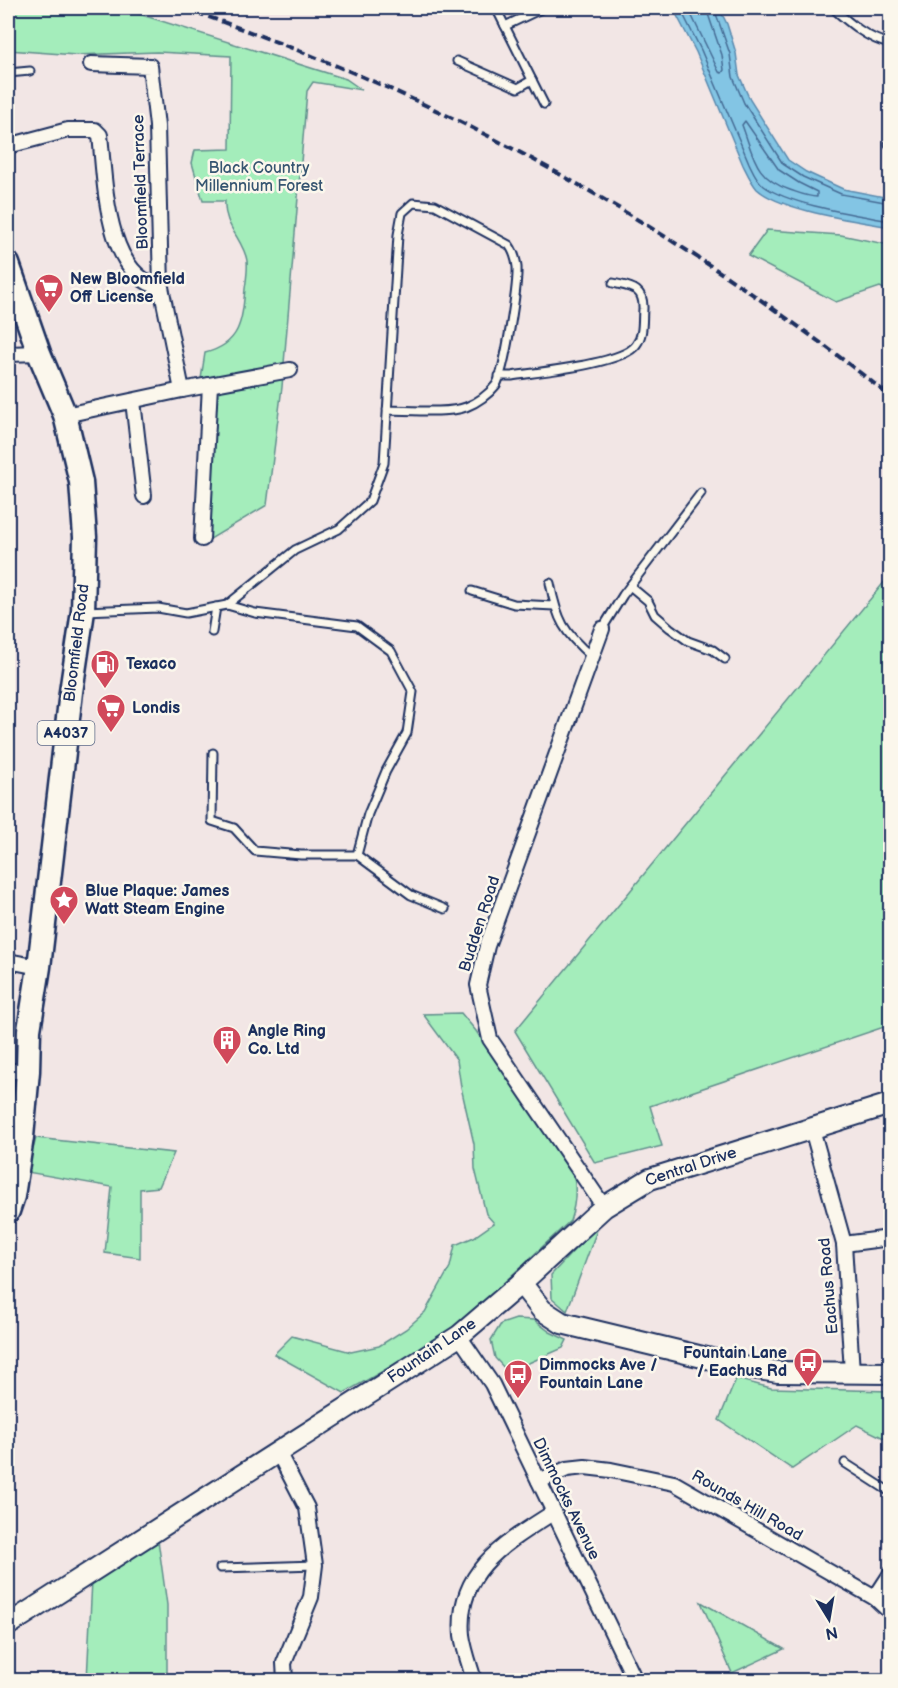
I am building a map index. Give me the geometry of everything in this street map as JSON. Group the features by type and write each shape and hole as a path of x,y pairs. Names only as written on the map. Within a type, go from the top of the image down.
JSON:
{"main road":[{"name":"Bloomfield Road","path":"8,264 39,354 65,415 81,482 84,513 83,611 71,692 39,967 29,1030 18,1071 22,1137 13,1196 8,1211"}],"street":[{"name":"Bloomfield Terrace","path":"91,64 150,66 157,126 161,287 182,390"},
{"path":"8,146 68,130 96,130 100,135 111,222 119,250 135,271 151,285 161,287"},
{"path":"8,354 39,354"},
{"path":"65,415 290,370"},
{"path":"202,539 210,385"},
{"path":"134,401 144,496"},
{"name":"Budden Road","path":"602,630 487,946 478,985 490,1039 604,1207"},
{"path":"8,961 39,967"},
{"name":"Central Drive","path":"521,1283 604,1207 650,1179 891,1104"},
{"name":"Eachus Road","path":"812,1129 844,1244 852,1372"},
{"path":"844,1244 891,1238"},
{"path":"521,1283 542,1310 562,1323 744,1367 778,1372 891,1373"},
{"name":"Fountain Lane","path":"8,1625 459,1336 521,1283"},
{"name":"Dimmocks Avenue","path":"459,1336 492,1384 635,1680"},
{"path":"278,1452 307,1508 315,1565 311,1597 284,1663 285,1680"},
{"name":"Rounds Hill Road","path":"539,1481 567,1469 585,1467 674,1483 875,1598 891,1611"},
{"path":"474,1680 462,1636 463,1608 472,1582 490,1558 507,1542 554,1512"},
{"path":"875,1598 891,1575"}],"lane":[{"path":"496,8 544,104"},
{"path":"505,26 543,8"},
{"path":"833,8 845,20 877,41 891,44"},
{"path":"457,61 518,88 532,80"},
{"path":"8,73 30,71"},
{"path":"227,605 295,550 339,529 370,501 384,463 387,410 398,235 402,213 413,203 435,204 509,245 514,254 517,269 513,319 497,383 487,394 466,407 436,410 387,410"},
{"path":"499,376 598,363 629,353 637,345 642,334 644,301 635,288 613,283"},
{"path":"602,630 630,586 701,493"},
{"path":"550,583 554,606 565,631 592,657"},
{"path":"630,586 648,601 656,615 670,628 688,640 713,650 725,659"},
{"path":"472,591 514,604 554,606"},
{"path":"83,611 158,608 186,612 227,605 255,612 357,626 391,651 412,692 407,733 386,771 369,814 357,855"},
{"path":"212,632 216,607"},
{"path":"213,753 212,821 234,828 255,850 300,855 357,855 411,895 445,909"},
{"path":"845,1463 891,1492"},
{"path":"220,1568 315,1565"}],"green space":[{"name":"Black Country Millennium Forest","path":"8,8 120,8 346,79 362,90 313,82 307,91 282,387 267,505 207,541 214,378 201,379 205,353 226,344 237,330 242,312 247,264 242,246 227,218 225,201 203,201 192,163 195,150 230,149 231,56 157,52 76,55 8,50"},
{"path":"767,230 841,235 890,245 890,292 880,287 836,302 748,256"},
{"path":"890,575 890,1025 650,1106 662,1146 595,1163 515,1031"},
{"path":"461,1013 476,1031 574,1177 575,1194 572,1215 570,1221 449,1334 344,1393 274,1354 292,1336 351,1352 379,1346 406,1329 425,1312 450,1267 455,1245 474,1237 494,1223 486,1214 475,1169 474,1144 457,1060 423,1014"},
{"path":"36,1138 174,1153 159,1187 140,1189 140,1258 105,1253 112,1187 27,1172"},
{"path":"600,1222 567,1311 552,1298 551,1275"},
{"path":"516,1319 534,1320 550,1332 567,1340 563,1348 508,1372 495,1358 491,1340 501,1324"},
{"path":"736,1379 771,1388 890,1391 890,1441 857,1425 792,1469 719,1420"},
{"path":"158,1540 167,1605 167,1680 87,1680 92,1580"},
{"path":"701,1602 784,1649 732,1673"}],"water":[{"path":"673,8 719,8 727,24 736,53 739,75 750,100 788,160 806,172 843,189 890,198 890,227 801,209 768,197 757,189 743,165 696,52"}],"railway":[{"path":"183,8 356,74 498,141 566,178 634,217 700,259 828,348 890,396"}],"place":[{"name":"New Bloomfield Off License","path":"49,314"},
{"name":"Texaco","path":"105,690"},
{"name":"Londis","path":"111,734"},
{"name":"Blue Plaque: James Watt Steam Engine","path":"64,926"},
{"name":"Angle Ring Co. Ltd","path":"227,1066"},
{"name":"Fountain Lane / Eachus Rd","path":"808,1388"},
{"name":"Dimmocks Ave / Fountain Lane","path":"518,1400"}]}
